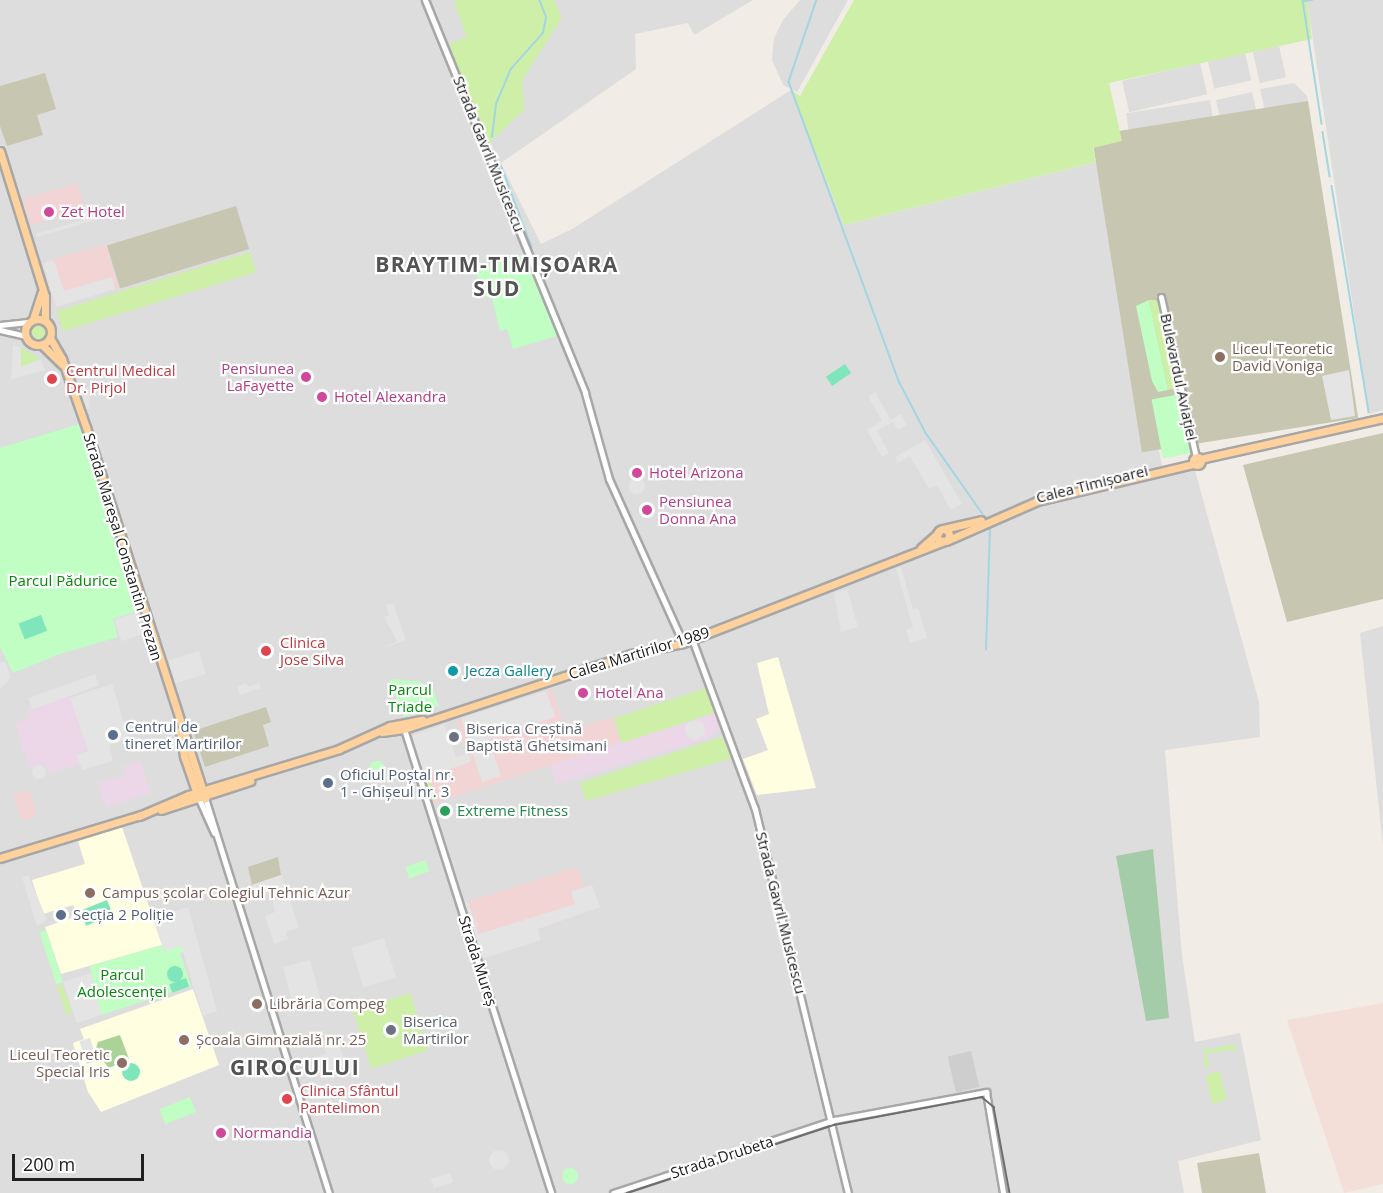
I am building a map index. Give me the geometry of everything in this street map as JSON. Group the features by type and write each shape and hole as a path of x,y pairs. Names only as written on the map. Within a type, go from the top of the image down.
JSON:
{"main road":[{"path":"0,151 42,292 45,321 50,327 50,338 42,345 29,343 25,336 42,292"},
{"path":"30,321 45,321"},
{"name":"Strada Mareșal Constantin Prezan","path":"50,338 62,364 201,795"},
{"name":"Strada Mareșal Constantin Prezan","path":"42,345 62,364"},
{"name":"Calea Timișoarei","path":"1197,461 1383,418"},
{"name":"Calea Timișoarei","path":"994,517 1053,492 1383,423"},
{"name":"Calea Martirilor 1989","path":"919,550 940,531 994,517"},
{"name":"Calea Martirilor 1989","path":"381,732 404,729 422,720 631,654 692,639 945,541 994,517"},
{"path":"940,531 949,534 945,541"},
{"name":"Calea Martirilor 1989","path":"0,858 139,816 272,772 409,720 422,720"}],"street":[{"name":"Strada Gavril Musicescu","path":"425,0 583,388 609,479 683,642"},
{"name":"Bulevardul Aviației","path":"1161,297 1197,461"},
{"path":"0,325 30,321"},
{"path":"0,330 25,336"},
{"name":"Strada Gavril Musicescu","path":"692,639 755,809 848,1193"},
{"name":"Strada Mureș","path":"404,729 551,1193"},
{"path":"201,795 329,1193"},
{"name":"Strada Drubeta","path":"614,1193 831,1121 986,1092 1003,1193"}],"shaded area":[{"path":"0,0 753,0 694,35 688,23 635,34 636,69 501,163 541,244 572,229 791,90 844,225 1096,162 1111,233 1130,229 1117,257 1164,474 1194,467 1259,702 1260,737 1165,750 1182,955 1195,1042 1240,1033 1261,1140 1178,1161 1184,1193 0,1193"},
{"path":"800,0 848,0 797,92 783,85 772,60 774,38 783,20"},
{"path":"1307,0 1383,0 1383,410 1369,414"},
{"path":"1279,46 1286,77 1260,83 1253,52"},
{"path":"1245,53 1251,80 1214,89 1208,62"},
{"path":"1200,63 1207,94 1129,112 1122,81"},
{"path":"45,73 56,109 37,115 43,135 7,146 0,126 0,86"},
{"path":"1294,83 1307,96 1319,180 1282,188 1260,89"},
{"path":"1252,92 1274,189 1238,198 1216,100"},
{"path":"1210,100 1213,119 1129,132 1126,113"},
{"path":"1308,101 1358,418 1142,452 1092,135"},
{"path":"77,183 85,209 30,225 22,200"},
{"path":"236,206 249,249 120,289 107,245"},
{"path":"98,207 102,218 37,237 36,234 83,220 81,213"},
{"path":"106,244 119,288 55,306 43,262"},
{"path":"54,260 64,291 112,277 115,289 56,307 43,263"},
{"path":"13,345 21,347 21,367 40,359 45,370 11,379"},
{"path":"1349,370 1355,416 1331,420 1322,376"},
{"path":"89,388 90,408 84,410 78,391"},
{"path":"875,392 891,420 901,414 907,425 898,430 893,422 877,431 889,453 882,457 867,430 882,421 868,396"},
{"path":"1383,433 1383,599 1287,622 1243,465"},
{"path":"925,440 962,504 951,510 937,485 929,489 910,456 898,463 895,457"},
{"path":"637,478 643,480 645,486 643,492 637,494 631,492 629,486 631,480"},
{"path":"901,567 913,609 918,608 927,638 910,643 906,630 913,627 896,568"},
{"path":"847,589 858,627 841,632 834,593"},
{"path":"393,603 406,640 383,648 397,641 384,617 389,615 386,605"},
{"path":"137,612 144,634 121,641 114,619"},
{"path":"1383,626 1383,846 1360,633"},
{"path":"199,651 206,674 175,683 168,660"},
{"path":"778,657 816,788 757,795 743,759 768,750 756,719 769,714 757,663"},
{"path":"5,661 11,677 0,689 0,663"},
{"path":"95,674 99,685 32,710 28,698"},
{"path":"246,683 248,687 259,683 261,688 240,695 237,687"},
{"path":"112,684 129,738 109,745 113,761 82,770 77,755 88,751 70,698"},
{"path":"552,689 566,731 613,717 620,742 429,805 407,737 444,724 456,757 467,753 456,720"},
{"path":"546,691 555,717 489,739 501,776 482,782 461,718"},
{"path":"69,695 88,751 78,755 80,764 48,774 45,764 30,769 15,723 29,718 27,709"},
{"path":"266,707 271,722 263,725 269,746 205,767 193,731"},
{"path":"715,713 721,728 706,739 556,784 550,765"},
{"path":"695,720 702,723 705,730 702,737 695,740 688,737 685,730 688,723"},
{"path":"444,724 456,757 468,753 471,762 423,778 409,737"},
{"path":"140,761 150,793 106,807 99,783 125,775 123,767"},
{"path":"36,765 42,765 46,772 42,779 36,779 32,775 32,769"},
{"path":"29,790 37,816 22,820 14,795"},
{"name":"Campus școlar Colegiul Tehnic Azur","path":"122,827 162,945 61,974 45,927 77,916 73,905 43,914 32,880 85,864 78,841"},
{"path":"1153,849 1169,1018 1146,1021 1116,856"},
{"path":"278,857 281,875 252,885 248,867"},
{"path":"577,867 584,887 592,885 600,907 538,929 541,940 478,960 461,904"},
{"path":"28,875 47,920 37,926 22,877"},
{"path":"281,875 299,927 286,932 288,939 274,944 265,916 275,912 271,892 255,894 252,885"},
{"path":"592,885 600,907 538,929 541,940 478,960 461,904 468,902 479,934 575,904 571,891"},
{"path":"188,907 217,1011 203,1016 181,946 164,951 153,917"},
{"path":"384,938 396,977 363,987 351,948"},
{"path":"310,960 321,1001 294,1008 283,967"},
{"path":"91,973 101,1015 77,1023 63,982"},
{"name":"Liceul Teoretic Special Iris","path":"193,989 219,1065 101,1112 88,1092 73,1043 84,1039 80,1029"},
{"path":"1383,1003 1383,1184 1344,1193 1287,1020"},
{"path":"336,1036 346,1065 316,1076 310,1059 326,1054 322,1041"},
{"path":"90,1038 97,1061 86,1064 79,1041"},
{"path":"971,1051 979,1087 956,1092 948,1056"},
{"path":"499,1150 506,1153 509,1160 506,1167 499,1170 492,1167 489,1160 492,1153"},
{"path":"1259,1153 1266,1193 1202,1193 1197,1163"},
{"path":"450,1173 453,1183 434,1188 431,1179"}],"green space":[{"path":"458,0 554,0 562,18 522,80 524,110 489,143 449,44 467,37 454,2"},
{"path":"854,0 1307,0 1312,39 1109,83 1122,141 1093,148 1096,162 844,225 791,90 800,96"},
{"path":"250,252 256,272 63,331 57,311"},
{"path":"524,254 557,336 513,349 507,329 500,331 492,298 483,296 475,270"},
{"path":"1149,300 1156,300 1161,307 1179,388 1168,390"},
{"path":"1149,300 1168,390 1158,392 1152,381 1136,306"},
{"path":"38,323 44,326 47,332 44,338 38,341 32,338 29,332 32,326"},
{"path":"21,347 40,359 21,368"},
{"path":"845,364 851,373 832,386 826,377"},
{"path":"1180,394 1191,453 1163,458 1152,400"},
{"name":"Parcul Pădurice","path":"79,424 137,611 113,619 118,637 60,654 13,673 0,647 0,448"},
{"path":"41,615 47,631 25,639 19,624"},
{"name":"Parcul Triade","path":"392,679 421,682 434,692 439,706 404,717 389,682"},
{"path":"707,688 715,713 622,743 614,718"},
{"path":"722,737 733,758 586,801 580,783"},
{"path":"377,761 385,769 377,777 369,769"},
{"path":"430,777 436,799 429,801 423,779"},
{"path":"425,860 429,871 409,878 405,867"},
{"path":"107,900 113,915 86,926 80,911"},
{"path":"46,930 63,982 56,984 39,932"},
{"name":"Parcul Adolescenței","path":"185,944 191,949 180,953 191,986 101,1015 90,966 162,945 165,951"},
{"path":"175,966 183,974 175,982 167,974"},
{"path":"186,978 189,986 172,993 169,984"},
{"path":"63,985 72,1013 67,1015 57,987"},
{"path":"410,993 429,1050 371,1069 353,1012"},
{"path":"120,1035 129,1059 109,1068 95,1051 98,1042"},
{"path":"1234,1044 1237,1054 1234,1050 1207,1053 1209,1067 1218,1066 1205,1068 1204,1047 1208,1050"},
{"path":"131,1063 137,1066 140,1072 137,1078 131,1081 125,1078 122,1072 125,1066"},
{"path":"1219,1071 1227,1099 1212,1104 1206,1075"},
{"path":"190,1097 196,1112 165,1124 159,1109"},
{"path":"570,1168 576,1170 578,1176 576,1182 570,1184 564,1182 562,1176 564,1170"}],"waterway":[{"path":"492,137 496,104 511,69 543,33 546,17 539,0"},
{"path":"817,0 789,82 900,383 926,433 983,514"},
{"path":"1303,0 1322,124"},
{"path":"1304,1 1312,0"},
{"path":"1323,132 1330,176"},
{"path":"501,165 532,247"},
{"path":"1332,186 1369,412"},
{"path":"986,650 990,528"}],"tram line":[{"path":"627,1193 834,1125 982,1097 994,1107 1010,1193"}],"place":[{"name":"Zet Hotel","path":"49,212"},
{"name":"Liceul Teoretic David Voniga","path":"1220,357"},
{"name":"Pensiunea LaFayette","path":"306,377"},
{"name":"Centrul Medical Dr. Pirjol","path":"52,379"},
{"name":"Hotel Alexandra","path":"322,397"},
{"name":"Hotel Arizona","path":"637,473"},
{"name":"Pensiunea Donna Ana","path":"647,510"},
{"name":"Clinica Jose Silva","path":"266,651"},
{"name":"Jecza Gallery","path":"453,671"},
{"name":"Hotel Ana","path":"583,693"},
{"name":"Centrul de tineret Martirilor","path":"113,735"},
{"name":"Biserica Creștină Baptistă Ghetsimani","path":"454,737"},
{"name":"Oficiul Poștal nr. 1 - Ghișeul nr. 3","path":"328,783"},
{"name":"Extreme Fitness","path":"445,811"},
{"name":"Campus școlar Colegiul Tehnic Azur","path":"90,893"},
{"name":"Secția 2 Poliție","path":"61,915"},
{"name":"Librăria Compeg","path":"257,1004"},
{"name":"Biserica Martirilor","path":"391,1030"},
{"name":"Școala Gimnazială nr. 25","path":"184,1040"},
{"name":"Liceul Teoretic Special Iris","path":"122,1063"},
{"name":"Clinica Sfântul Pantelimon","path":"287,1099"},
{"name":"Normandia","path":"221,1133"}],"district":[{"name":"BRAYTIM-TIMIȘOARA SUD","path":"497,276"},
{"name":"GIROCULUI","path":"295,1067"}]}
